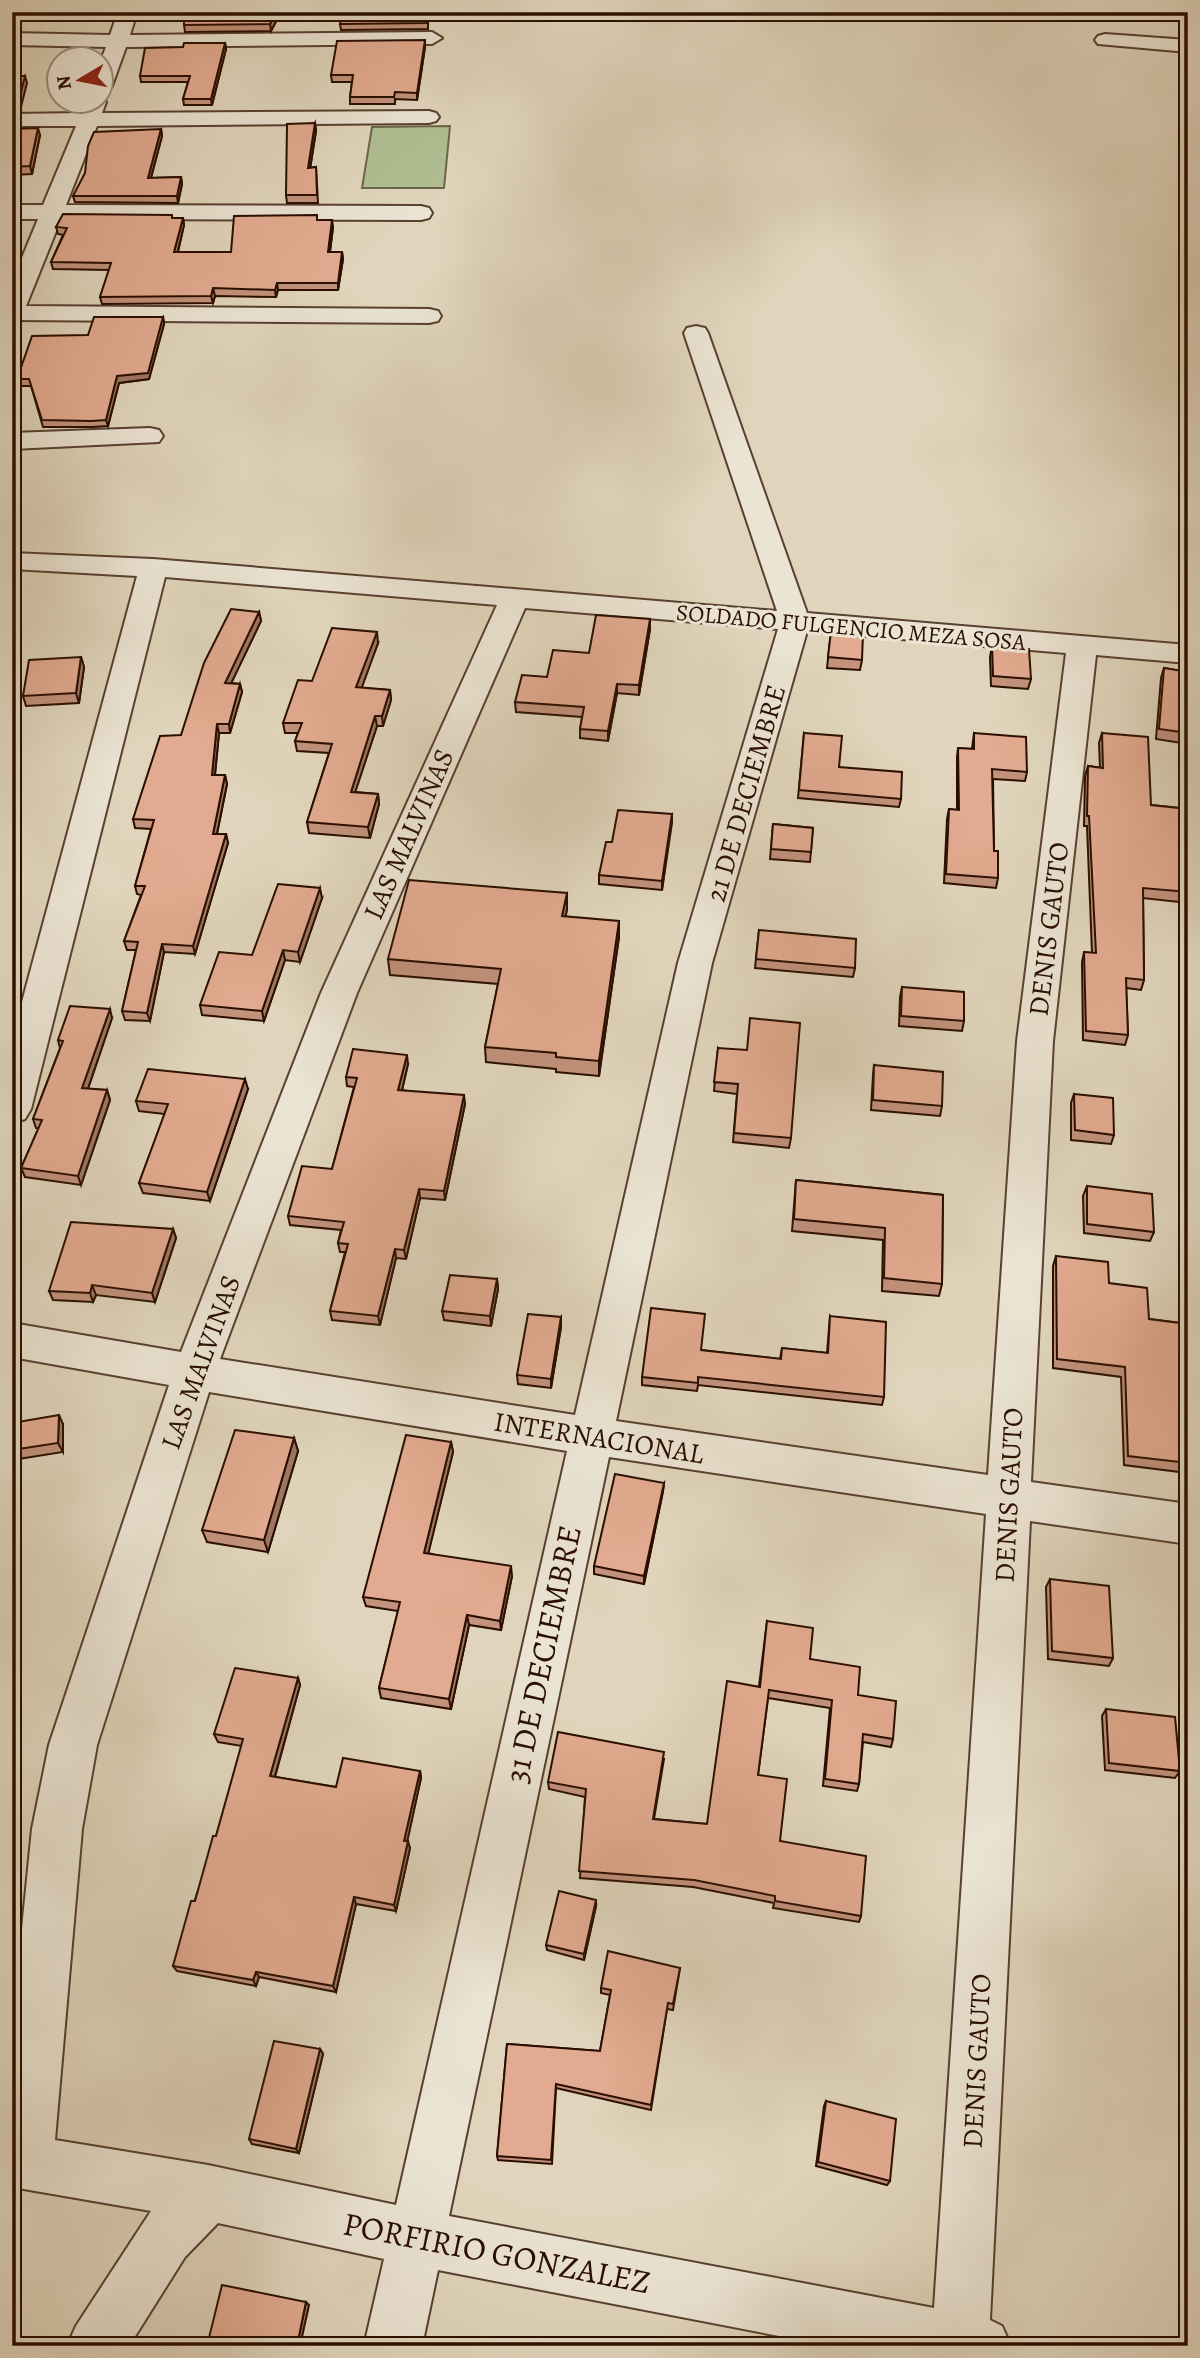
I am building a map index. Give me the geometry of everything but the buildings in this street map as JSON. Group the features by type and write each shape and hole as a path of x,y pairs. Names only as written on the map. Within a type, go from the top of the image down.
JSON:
{"street":[{"path":"116,49 128,12"},
{"path":"12,39 119,41 432,38"},
{"path":"1105,40 1188,46"},
{"path":"116,111 429,117"},
{"path":"12,120 48,116"},
{"path":"90,116 12,313 429,316"},
{"path":"12,212 421,213"},
{"path":"696,333 795,622"},
{"path":"12,442 150,436"},
{"name":"SOLDADO FULGENCIO MEZA SOSA","path":"12,561 153,568 1188,654"},
{"path":"12,1109 153,568"},
{"name":"LAS MALVINAS","path":"19,2162 57,1829 73,1745 194,1373 339,993 514,600"},
{"name":"21 DE DECIEMBRE","path":"695,963 795,622"},
{"name":"DENIS GAUTO","path":"967,2344 1008,1498 1035,1041 1082,646"},
{"name":"31 DE DECIEMBRE","path":"393,2346 695,963"},
{"name":"INTERNACIONAL","path":"12,1340 194,1373 590,1436 1188,1524"},
{"name":"PORFIRIO GONZALEZ","path":"19,2162 208,2193 417,2238 967,2344"},
{"path":"96,2346 165,2237 208,2193"}],"green space":[{"path":"450,126 444,188 362,188 372,127"}]}
